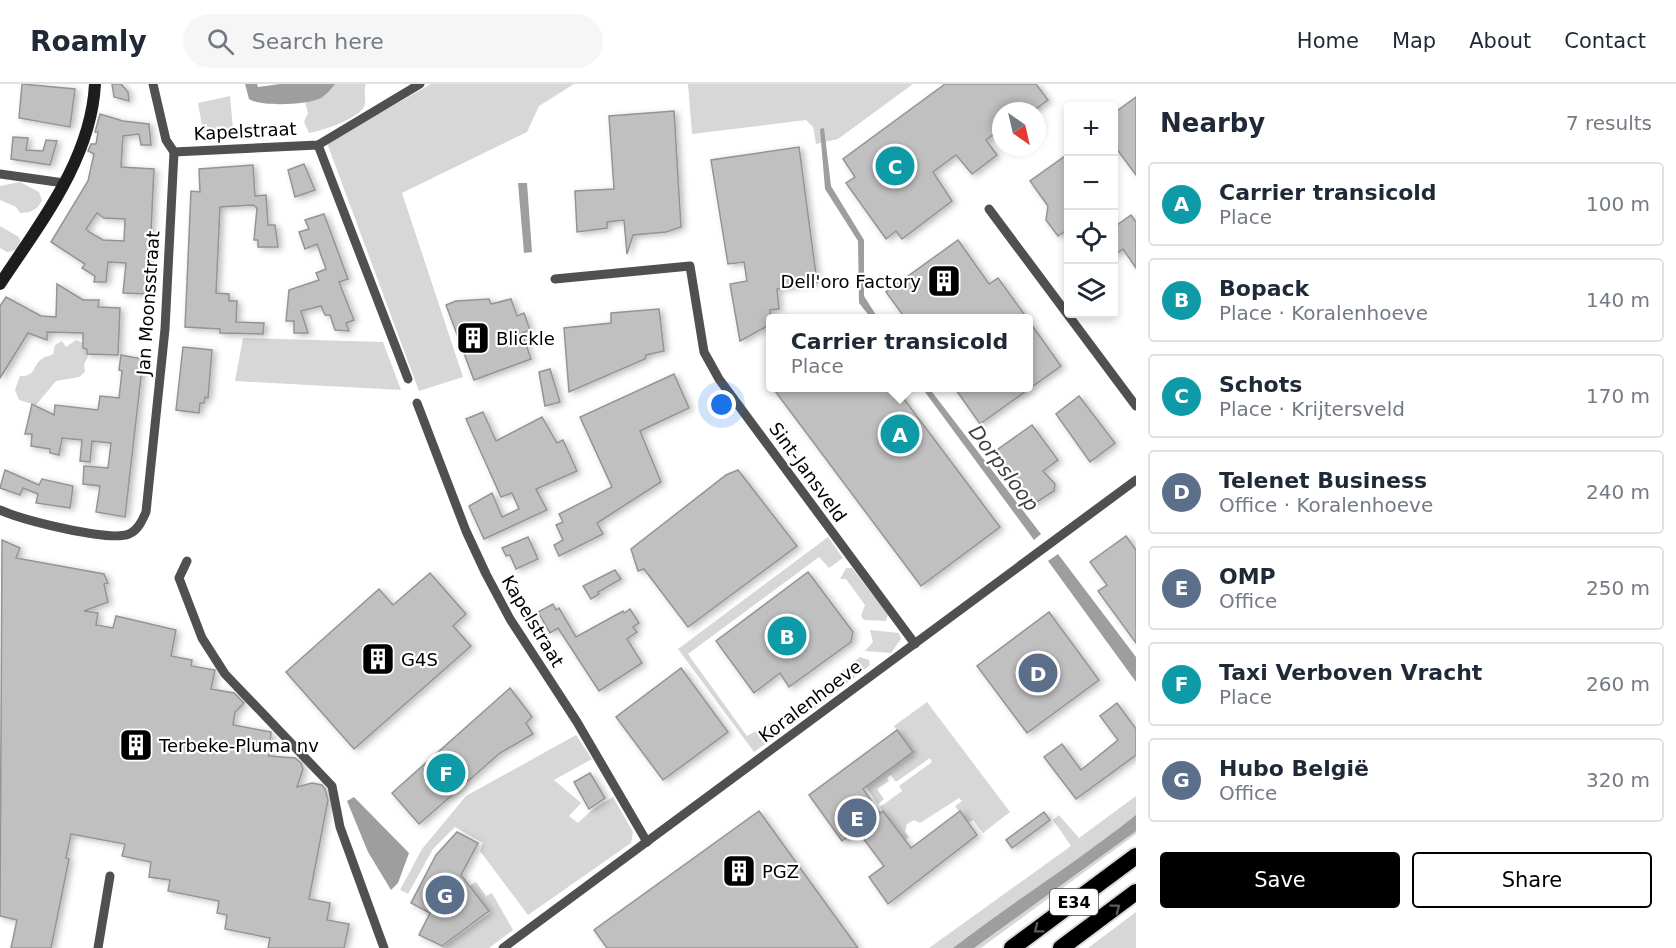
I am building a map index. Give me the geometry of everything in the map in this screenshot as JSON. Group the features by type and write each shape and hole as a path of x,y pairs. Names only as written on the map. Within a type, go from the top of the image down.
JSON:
{"highway":[{"name":"E34","path":"1012,948 1136,856"},
{"name":"E34","path":"1061,948 1136,892"}],"street":[{"path":"0,284 64,183 84,137 91,114 95,84"},
{"name":"Jan Moonsstraat","path":"0,510 52,527 120,537 132,533 139,526 146,512 162,363 174,152 166,140 153,84"},
{"name":"Kapelstraat","path":"174,152 318,145 420,84"},
{"name":"Kapelstraat","path":"318,145 323,151 408,379"},
{"path":"0,174 64,183"},
{"path":"989,209 1136,406"},
{"name":"Sint-Jansveld","path":"555,279 690,266 704,352 719,379 915,644"},
{"name":"Kapelstraat","path":"417,403 486,574 510,619 577,722 647,842"},
{"name":"Koralenhoeve","path":"503,948 1136,480"},
{"path":"187,561 179,578 202,638 225,674 332,786 340,827 384,948"},
{"path":"98,948 110,876"}],"shaded area":[{"path":"245,84 257,84 258,87 280,84 335,84 321,98 284,104 255,102 249,99"},
{"path":"318,84 366,84 364,107 347,120 309,133 304,122 308,113 303,95"},
{"path":"431,84 574,84 539,106 527,132 402,193 463,377 419,391 327,143"},
{"path":"688,84 913,84 838,139 816,144 813,127 806,120 692,134"},
{"path":"230,96 233,129 203,132 198,103"},
{"path":"824,128 831,186 864,240 864,296 875,314 868,314 859,303 858,241 825,189 820,129"},
{"path":"20,182 39,192 42,200 36,209 30,212 20,213 16,207 0,200 0,186"},
{"path":"518,183 527,183 532,252 524,253"},
{"path":"0,226 19,237 21,245 17,250 7,252 0,248"},
{"path":"243,338 383,342 401,390 235,381"},
{"path":"76,340 85,344 88,356 84,365 85,372 79,377 56,381 36,405 19,400 15,390 20,376 32,372 43,358 53,354 55,345 62,341 66,347"},
{"path":"925,392 932,392 1041,534 1034,540"},
{"path":"828,537 843,558 829,568 819,557 688,654 747,736 774,721 781,727 780,733 754,752 678,649"},
{"path":"1058,554 1136,657 1136,682 1048,561"},
{"path":"846,568 852,568 888,615 886,621 864,620 861,616 865,605 846,579 840,579"},
{"path":"870,630 899,633 901,639 891,653 865,651 873,642"},
{"path":"860,657 869,660 870,665 813,710 805,709 800,704"},
{"path":"927,702 1010,812 983,833 973,820 968,823 955,806 962,801 959,798 920,823 914,820 907,824 905,832 909,837 905,840 880,807 902,791 899,786 932,762 930,758 896,782 891,775 887,778 889,781 877,789 884,799 878,804 866,787 913,752 894,726"},
{"path":"576,735 592,759 554,780 581,803 569,816 578,823 592,810 613,797 633,832 631,843 528,915 480,851 483,843 455,827 433,849 408,894 400,890 422,849 466,796"},
{"path":"1136,796 1136,834 981,948 929,948 1071,846 1053,820 1059,815 1079,838"},
{"path":"354,797 409,853 398,883 391,890 368,852 347,801"},
{"path":"1136,815 1136,831 974,948 953,948 1091,849"},
{"path":"476,882 486,896 492,893 513,930 489,948 441,948 490,913 469,886"},
{"path":"1136,912 1136,948 1088,948"}],"building":[{"path":"22,84 75,89 70,127 19,118"},
{"path":"112,84 121,84 128,92 129,101 114,97"},
{"path":"945,84 1036,84 1048,100 1045,102 992,102 992,136 986,140 992,148 992,156 996,156 972,174 956,155 933,172 952,201 902,239 896,231 886,239 846,183 855,177 843,159"},
{"path":"1136,97 1136,175 1118,151 1118,110"},
{"path":"674,111 681,227 666,232 633,235 627,254 624,220 607,222 607,228 577,232 575,191 614,189 609,116"},
{"path":"100,114 123,121 149,124 151,145 141,145 139,134 123,136 121,167 154,169 148,294 123,293 126,263 108,262 106,282 94,282 95,276 82,268 85,264 51,242 88,181 94,154 88,151 91,144 96,144 98,132 95,132","holes":["97,213 104,218 125,219 124,241 103,240 86,229"]},
{"path":"13,137 28,138 26,150 43,151 46,140 57,141 50,165 11,159"},
{"path":"799,147 817,282 777,289 779,309 770,310 770,314 766,314 766,327 740,341 730,284 747,281 744,262 728,264 711,160"},
{"path":"1064,157 1064,232 1058,236 1046,220 1048,206 1030,181"},
{"path":"304,164 315,190 295,197 288,170"},
{"path":"253,165 255,196 266,195 268,225 275,225 278,247 258,247 258,240 254,240 257,208 253,205 220,207 216,293 229,294 229,301 237,301 236,322 264,323 263,334 220,333 220,329 185,327 191,191 200,192 199,169"},
{"path":"324,214 348,279 339,282 354,320 346,323 349,331 335,330 330,315 325,315 321,306 301,311 308,333 294,333 294,321 286,321 289,290 319,280 316,273 326,269 317,244 305,249 299,232 309,229 305,220"},
{"path":"1131,215 1136,222 1136,268 1123,249 1118,252 1118,224"},
{"name":"Dell'oro Factory","path":"958,240 989,284 998,278 1024,314 902,314 886,292"},
{"path":"57,284 83,300 99,300 98,307 120,308 118,355 87,354 87,349 83,348 83,333 47,332 47,340 28,333 0,378 0,306 6,297 41,316 56,317"},
{"path":"489,299 491,304 511,299 517,316 524,313 530,330 522,333 531,359 474,380 446,305 456,301"},
{"path":"659,309 664,351 646,355 645,359 569,392 564,328 611,323 611,313"},
{"path":"1033,327 1061,366 1033,386"},
{"path":"183,347 212,350 208,398 205,397 204,403 200,403 199,413 176,410"},
{"path":"121,355 143,359 125,517 96,512 100,486 83,484 84,466 108,468 111,443 92,441 90,462 80,461 82,440 62,438 59,455 50,453 50,449 31,446 32,434 25,434 32,404 54,415 55,405 98,410 100,396 119,398"},
{"path":"550,369 560,402 545,406 539,372"},
{"path":"674,374 689,408 640,431 661,482 597,523 603,534 559,556 554,545 563,540 556,525 563,522 559,514 612,487 580,417"},
{"path":"776,392 899,392 1000,527 921,586"},
{"path":"958,392 1025,392 980,424"},
{"path":"1079,396 1115,443 1090,462 1056,414"},
{"path":"483,412 496,441 542,417 557,443 563,440 577,471 536,489 547,510 484,539 469,506 492,493 502,517 519,509 512,493 501,497 466,419"},
{"path":"1032,425 1058,460 1043,471 1055,484 1054,491 1032,505 994,452"},
{"path":"5,470 39,485 42,479 73,486 70,508 36,503 38,494 23,488 20,495 0,488"},
{"path":"738,470 797,546 688,627 644,569 638,571 631,549 726,475"},
{"path":"1126,536 1136,550 1136,643 1098,591 1107,585 1090,562"},
{"path":"528,537 538,559 516,569 510,555 506,556 502,548"},
{"name":"Terbeke-Pluma nv","path":"2,540 20,548 16,558 104,574 108,583 104,584 108,602 84,611 98,613 96,625 113,628 116,616 176,630 171,656 192,660 191,666 215,670 211,689 234,693 244,703 235,712 233,725 271,732 269,756 295,758 301,763 303,769 297,787 312,783 322,785 328,800 309,899 330,903 327,920 349,924 344,948 268,948 270,938 225,929 227,915 217,913 219,901 168,891 170,880 149,877 151,862 122,856 125,844 71,834 66,858 69,859 51,948 11,948 17,920 0,916"},
{"path":"615,570 621,579 598,592 599,594 591,599 583,586"},
{"path":"808,572 853,632 851,642 789,687 780,673 754,693 716,641"},
{"name":"G4S","path":"430,573 466,614 453,626 471,646 354,749 286,672 379,589 393,605"},
{"path":"553,604 556,610 559,608 576,637 630,609 639,623 633,627 637,632 627,639 642,663 599,691 558,628 550,633 538,612"},
{"path":"1049,612 1099,680 1027,733 977,666"},
{"path":"681,668 728,732 663,780 616,717"},
{"path":"510,688 532,717 526,723 533,734 500,753 419,824 392,793"},
{"path":"1117,703 1136,729 1136,755 1076,799 1044,757 1062,744 1081,770 1118,740 1100,716"},
{"path":"897,730 913,752 863,789 880,813 883,811 911,848 960,811 977,835 888,904 869,877 884,866 857,830 842,841 809,795"},
{"path":"590,773 605,798 589,809 574,782"},
{"name":"PGZ","path":"759,811 858,948 607,948 594,930"},
{"path":"1044,812 1050,820 1012,848 1006,840"},
{"path":"457,832 478,843 461,875 489,911 442,946 419,935 430,913 411,903 436,855"}],"place":[{"name":"Schots","path":"895,166"},
{"name":"Dell'oro Factory","path":"944,281"},
{"name":"Blickle","path":"473,338"},
{"name":"Carrier transicold","path":"900,434"},
{"name":"Bopack","path":"787,636"},
{"name":"G4S","path":"378,659"},
{"name":"Telenet Business","path":"1038,673"},
{"name":"Terbeke-Pluma nv","path":"136,745"},
{"name":"Taxi Verboven Vracht","path":"446,773"},
{"name":"OMP","path":"857,818"},
{"name":"PGZ","path":"739,871"},
{"name":"Hubo België","path":"445,895"}],"water label":[{"name":"Dorpsloop","path":"1004,468"}]}
